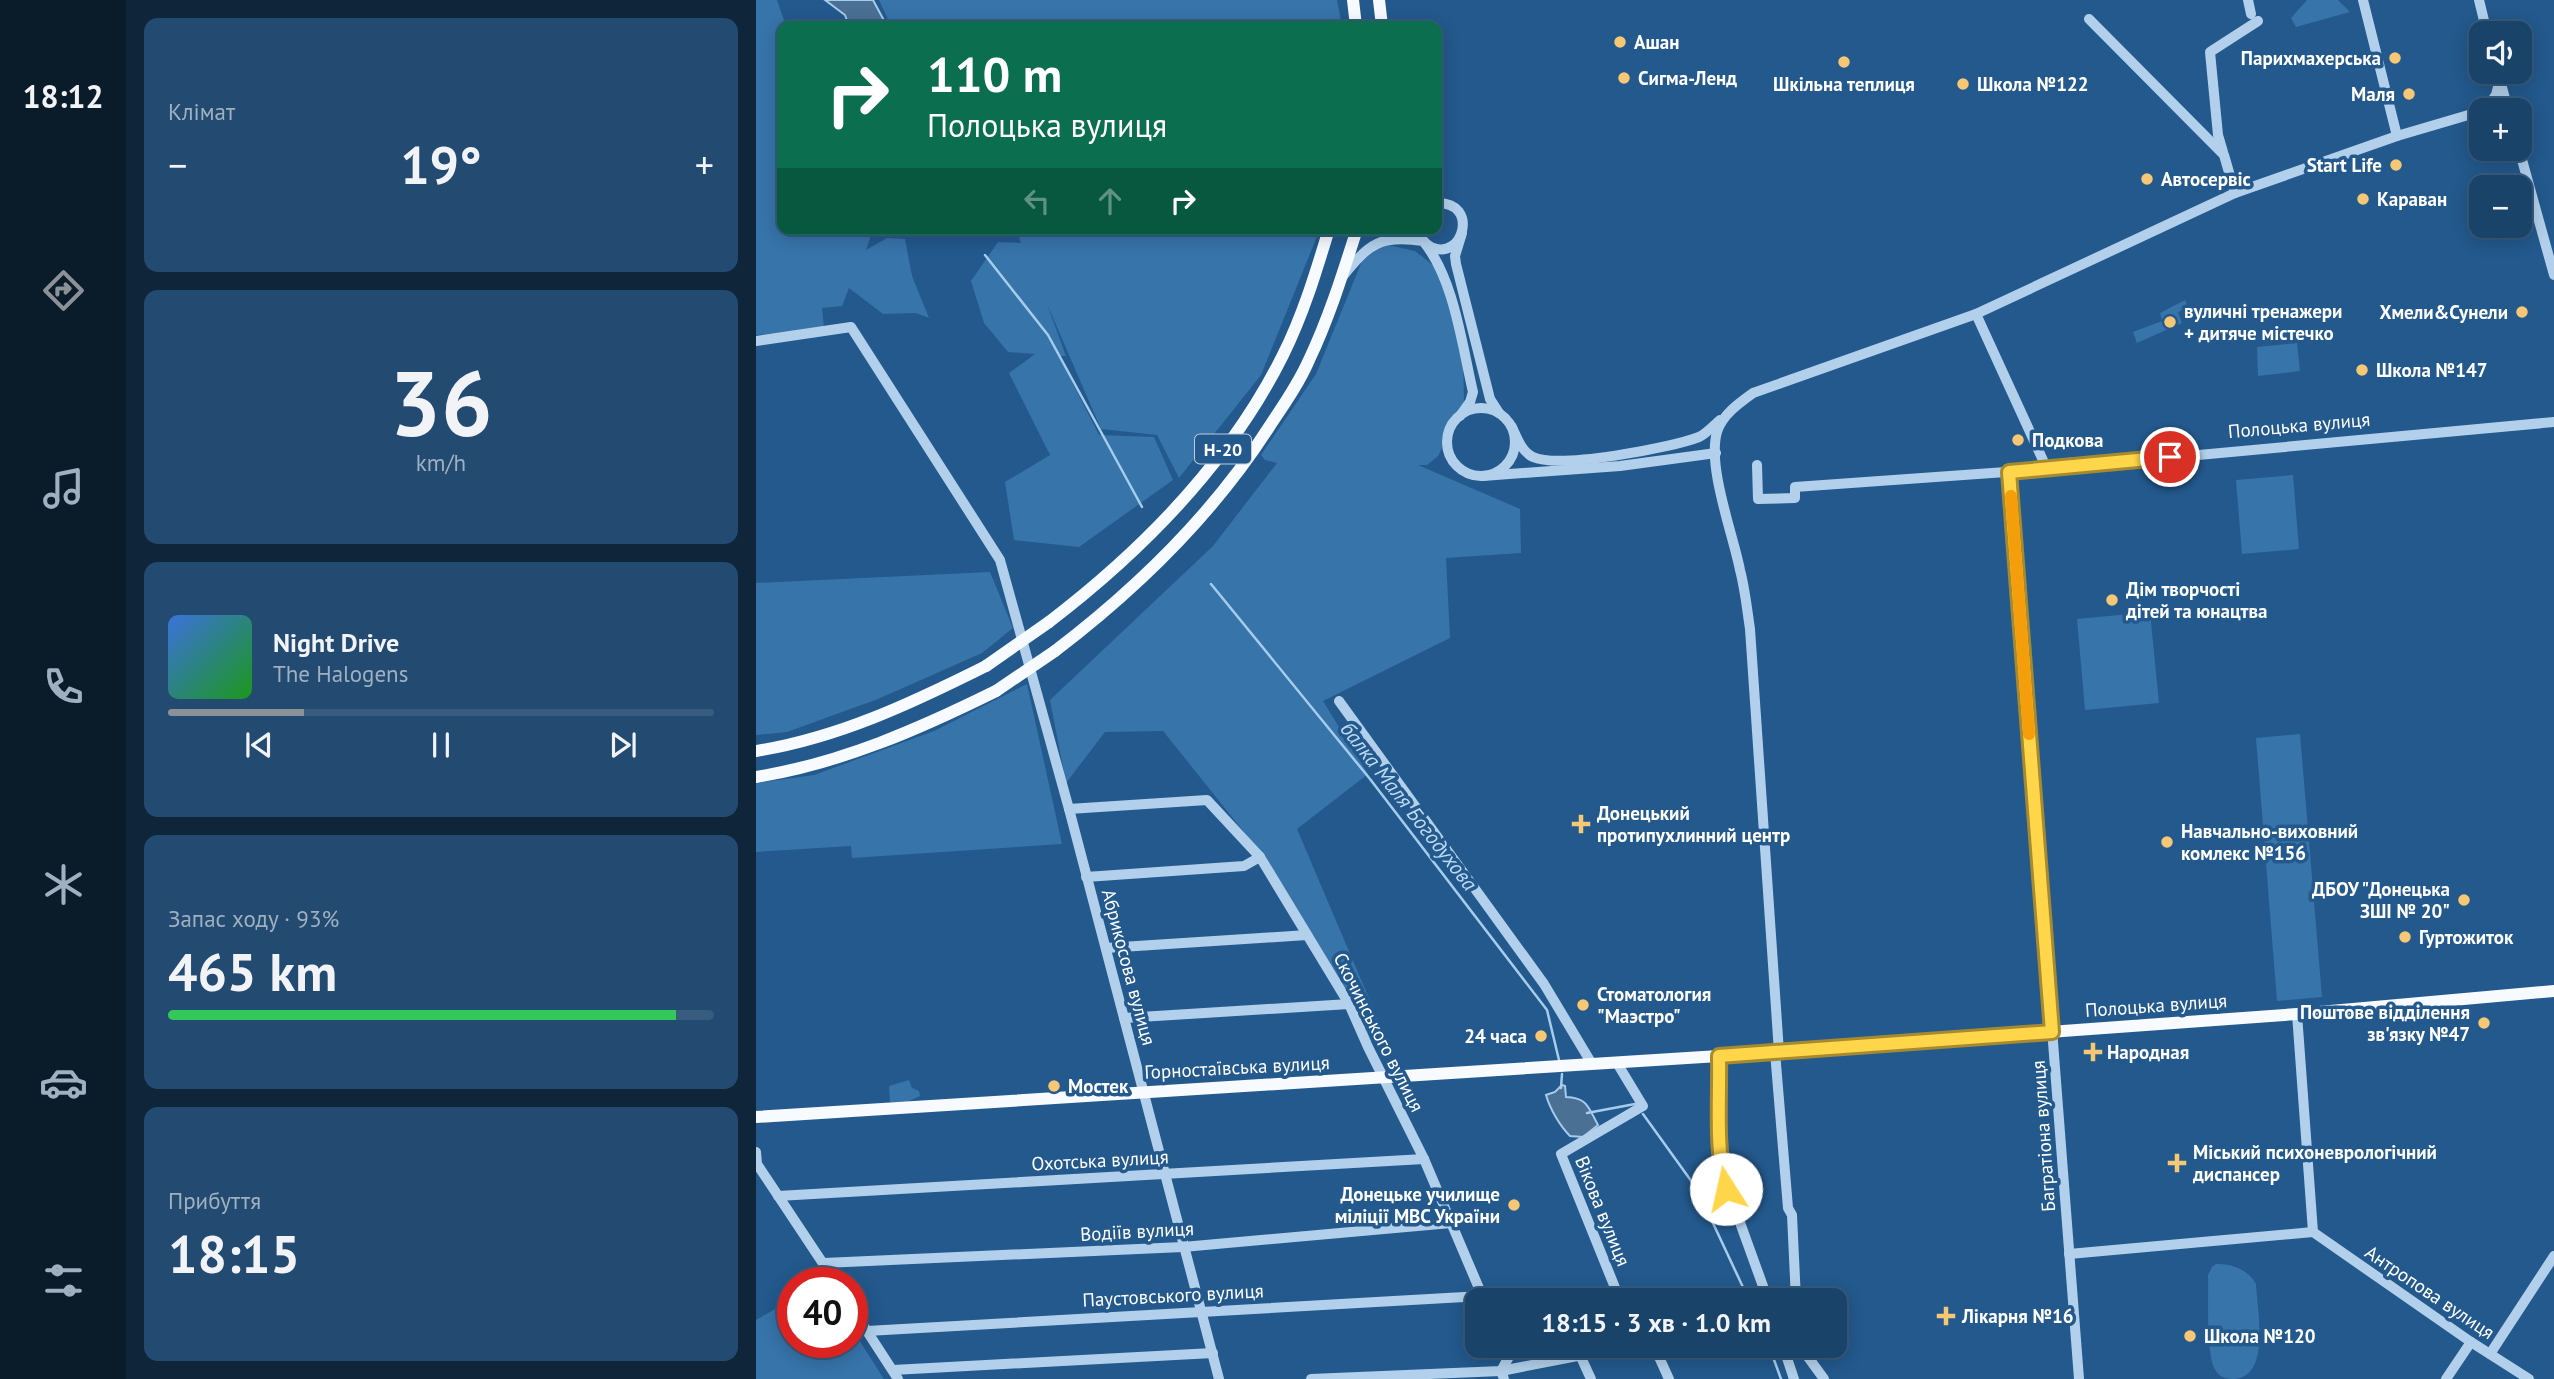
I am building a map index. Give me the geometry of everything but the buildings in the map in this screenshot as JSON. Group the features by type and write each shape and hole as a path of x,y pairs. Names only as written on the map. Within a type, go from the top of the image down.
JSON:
{"main road":[{"path":"1353,0 1355,21"},
{"path":"1379,0 1381,21"},
{"name":"Н-20","path":"756,751 786,746 861,723 920,699 986,666 1087,593 1187,496 1238,428 1284,353 1317,269 1327,235"},
{"name":"Н-20","path":"756,776 829,761 870,748 996,691 1100,617 1136,585 1236,476 1293,391 1309,362 1342,278 1355,235"},
{"name":"Полоцька вулиця","path":"1719,1056 2297,1014 2554,991"},
{"name":"Горностаївська вулиця","path":"756,1117 1719,1056"}],"street":[{"path":"2235,193 2218,135 2210,52 2255,18 2248,0"},
{"path":"2363,0 2398,136"},
{"path":"2479,0 2484,21"},
{"path":"2089,19 2224,155"},
{"path":"1442,204 1459,213 1462,220 1456,264 1490,399 1512,427 1525,453 1535,459 1554,460 1652,449 1701,436 1753,393 1976,314 2235,193 2398,136 2469,115"},
{"path":"2522,161 2554,275"},
{"path":"1342,278 1363,252 1385,239 1399,237 1444,248 1457,241 1462,233"},
{"path":"1420,235 1444,272 1473,392 1470,402 1450,428 1447,439 1448,451 1461,470 1483,477 1620,466 1716,453"},
{"path":"1976,314 2047,469"},
{"name":"Абрикосова вулиця","path":"756,341 851,327 1000,560 1069,809 1219,1379"},
{"path":"1460,416 1475,409 1486,409 1501,415"},
{"path":"1730,411 1717,432 1716,453 1724,503 1741,571 1750,629 1777,1052 1796,1288"},
{"name":"Полоцька вулиця","path":"1756,465 1758,499 1795,498 1795,487 2047,469 2554,422"},
{"path":"1483,477 1494,474 1511,459 1515,449 1512,427"},
{"name":"Багратіона вулиця","path":"2009,472 2079,1379"},
{"path":"1339,701 1544,984 1592,1064"},
{"name":"Скочинського вулиця","path":"1069,809 1207,800 1260,857 1349,1004 1424,1159 1479,1288"},
{"path":"1087,877 1244,866 1260,857"},
{"path":"1106,948 1307,935"},
{"path":"1124,1018 1349,1004"},
{"path":"2069,1254 2313,1232 2297,1014"},
{"path":"1719,1056 1721,1170 1764,1288"},
{"name":"Вікова вулиця","path":"1615,1288 1561,1154 1643,1107 1617,1063"},
{"path":"756,1152 757,1164 826,1267"},
{"name":"Охотська вулиця","path":"778,1196 1424,1159"},
{"name":"Водіїв вулиця","path":"824,1263 1183,1247 1451,1223"},
{"name":"Антропова вулиця","path":"2313,1232 2529,1379"},
{"path":"2490,1354 2554,1255"},
{"name":"Паустовського вулиця","path":"868,1331 1465,1299"},
{"path":"868,1333 895,1375 1213,1353"},
{"path":"2446,1379 2471,1342"},
{"path":"1503,1375 1509,1358"},
{"path":"1311,1379 1503,1375 1568,1358"},
{"path":"1581,1358 1591,1379"},
{"path":"1660,1358 1670,1379"},
{"path":"1787,1358 1794,1379"},
{"path":"1809,1358 1824,1379"},
{"path":"2504,1379 2512,1368"}],"shaded area":[{"path":"756,0 777,0 784,21 777,21 777,235 871,235 866,250 887,238 905,239 912,276 929,318 916,313 883,314 849,288 842,306 822,308 824,328 756,335"},
{"path":"825,0 873,0 884,21 847,21 845,15"},
{"path":"879,0 1337,0 1341,21 889,21"},
{"path":"2307,0 2338,0 2350,12 2296,27 2291,18"},
{"path":"1018,235 1318,235 1261,375 1179,478 1157,435 1101,429 1047,304 1066,356 1059,356 1099,435 1154,437 1173,480 1079,547 1014,540 1005,482 1050,455 1009,373 1035,354 1008,352 984,323 971,281 998,242 1021,243"},
{"path":"1384,244 1415,251 1438,269 1463,352 1464,405 1438,456 1427,465 1418,465 1520,509 1521,553 1446,558 1450,638 1323,701 1368,774 1297,829 1388,1043 1370,1041 1264,857 1163,731 1105,732 1066,783 1050,700 1213,546 1277,463 1265,460 1261,455 1316,374 1362,261"},
{"name":"вуличні тренажери + дитяче містечко","path":"2185,300 2188,308 2178,312 2182,323 2137,343 2133,332 2162,321 2160,313"},
{"path":"2297,343 2300,371 2258,376 2257,347"},
{"path":"2293,475 2299,549 2242,554 2236,480"},
{"path":"990,572 1013,628 982,653 878,699 787,732 756,735 756,583"},
{"path":"2150,612 2159,703 2085,710 2077,619"},
{"path":"1027,684 1062,844 852,858 851,846 756,852 756,783 814,775 934,731"},
{"path":"2300,734 2322,997 2277,1001 2256,738"},
{"path":"909,1080 920,1096 903,1104 890,1102 889,1086"},
{"path":"1562,1085 1565,1086 1566,1097 1579,1099 1587,1105 1598,1125 1583,1137 1570,1136 1548,1100 1546,1095 1555,1092"},
{"path":"2216,1264 2239,1268 2256,1284 2258,1354 2254,1366 2246,1375 2235,1379 2224,1378 2218,1373 2210,1352 2208,1275"},
{"path":"777,1308 777,1358 868,1358 868,1354 884,1379 756,1379 756,1320"}],"waterway":[{"name":"балка Маля Богодухова","path":"985,255 1048,335 1142,507"},
{"name":"балка Маля Богодухова","path":"1211,584 1370,779 1547,1010 1559,1060"},
{"name":"балка Маля Богодухова","path":"1561,1088 1562,1074"},
{"name":"балка Маля Богодухова","path":"1587,1113 1635,1104"},
{"name":"балка Маля Богодухова","path":"1643,1114 1697,1189 1743,1288"},
{"name":"балка Маля Богодухова","path":"1773,1358 1781,1379"}],"slow traffic":[{"path":"2011,496 2029,734"}],"place":[{"name":"Ашан","path":"1620,42"},
{"name":"Парихмахерська","path":"2395,58"},
{"name":"Шкільна теплиця","path":"1844,62"},
{"name":"Сигма-Ленд","path":"1624,78"},
{"name":"Школа №122","path":"1963,84"},
{"name":"Маля","path":"2409,94"},
{"name":"Start Life","path":"2396,165"},
{"name":"Автосервіс","path":"2147,179"},
{"name":"Караван","path":"2363,199"},
{"name":"Хмели&Сунели","path":"2522,312"},
{"name":"вуличні тренажери + дитяче містечко","path":"2170,322"},
{"name":"Школа №147","path":"2362,370"},
{"name":"Подкова","path":"2018,440"},
{"name":"Дім творчості дітей та юнацтва","path":"2112,600"},
{"name":"Донецький протипухлинний центр","path":"1581,824"},
{"name":"Навчально-виховний комлекс №156","path":"2167,842"},
{"name":"ДБОУ \"Донецька ЗШІ № 20\"","path":"2464,900"},
{"name":"Гуртожиток","path":"2405,937"},
{"name":"Стоматология \"Маэстро\"","path":"1583,1005"},
{"name":"Поштове відділення зв'язку №47","path":"2484,1023"},
{"name":"24 часа","path":"1541,1036"},
{"name":"Народная","path":"2093,1052"},
{"name":"Мостек","path":"1054,1086"},
{"name":"Міський психоневрологічний диспансер","path":"2177,1163"},
{"name":"Донецьке училище міліції МВС України","path":"1514,1205"},
{"name":"Лікарня №16","path":"1946,1316"},
{"name":"Школа №120","path":"2190,1336"}],"route":[{"path":"1726,1189 1721,1170 1719,1056 2052,1032 2009,472 2170,457"}]}
